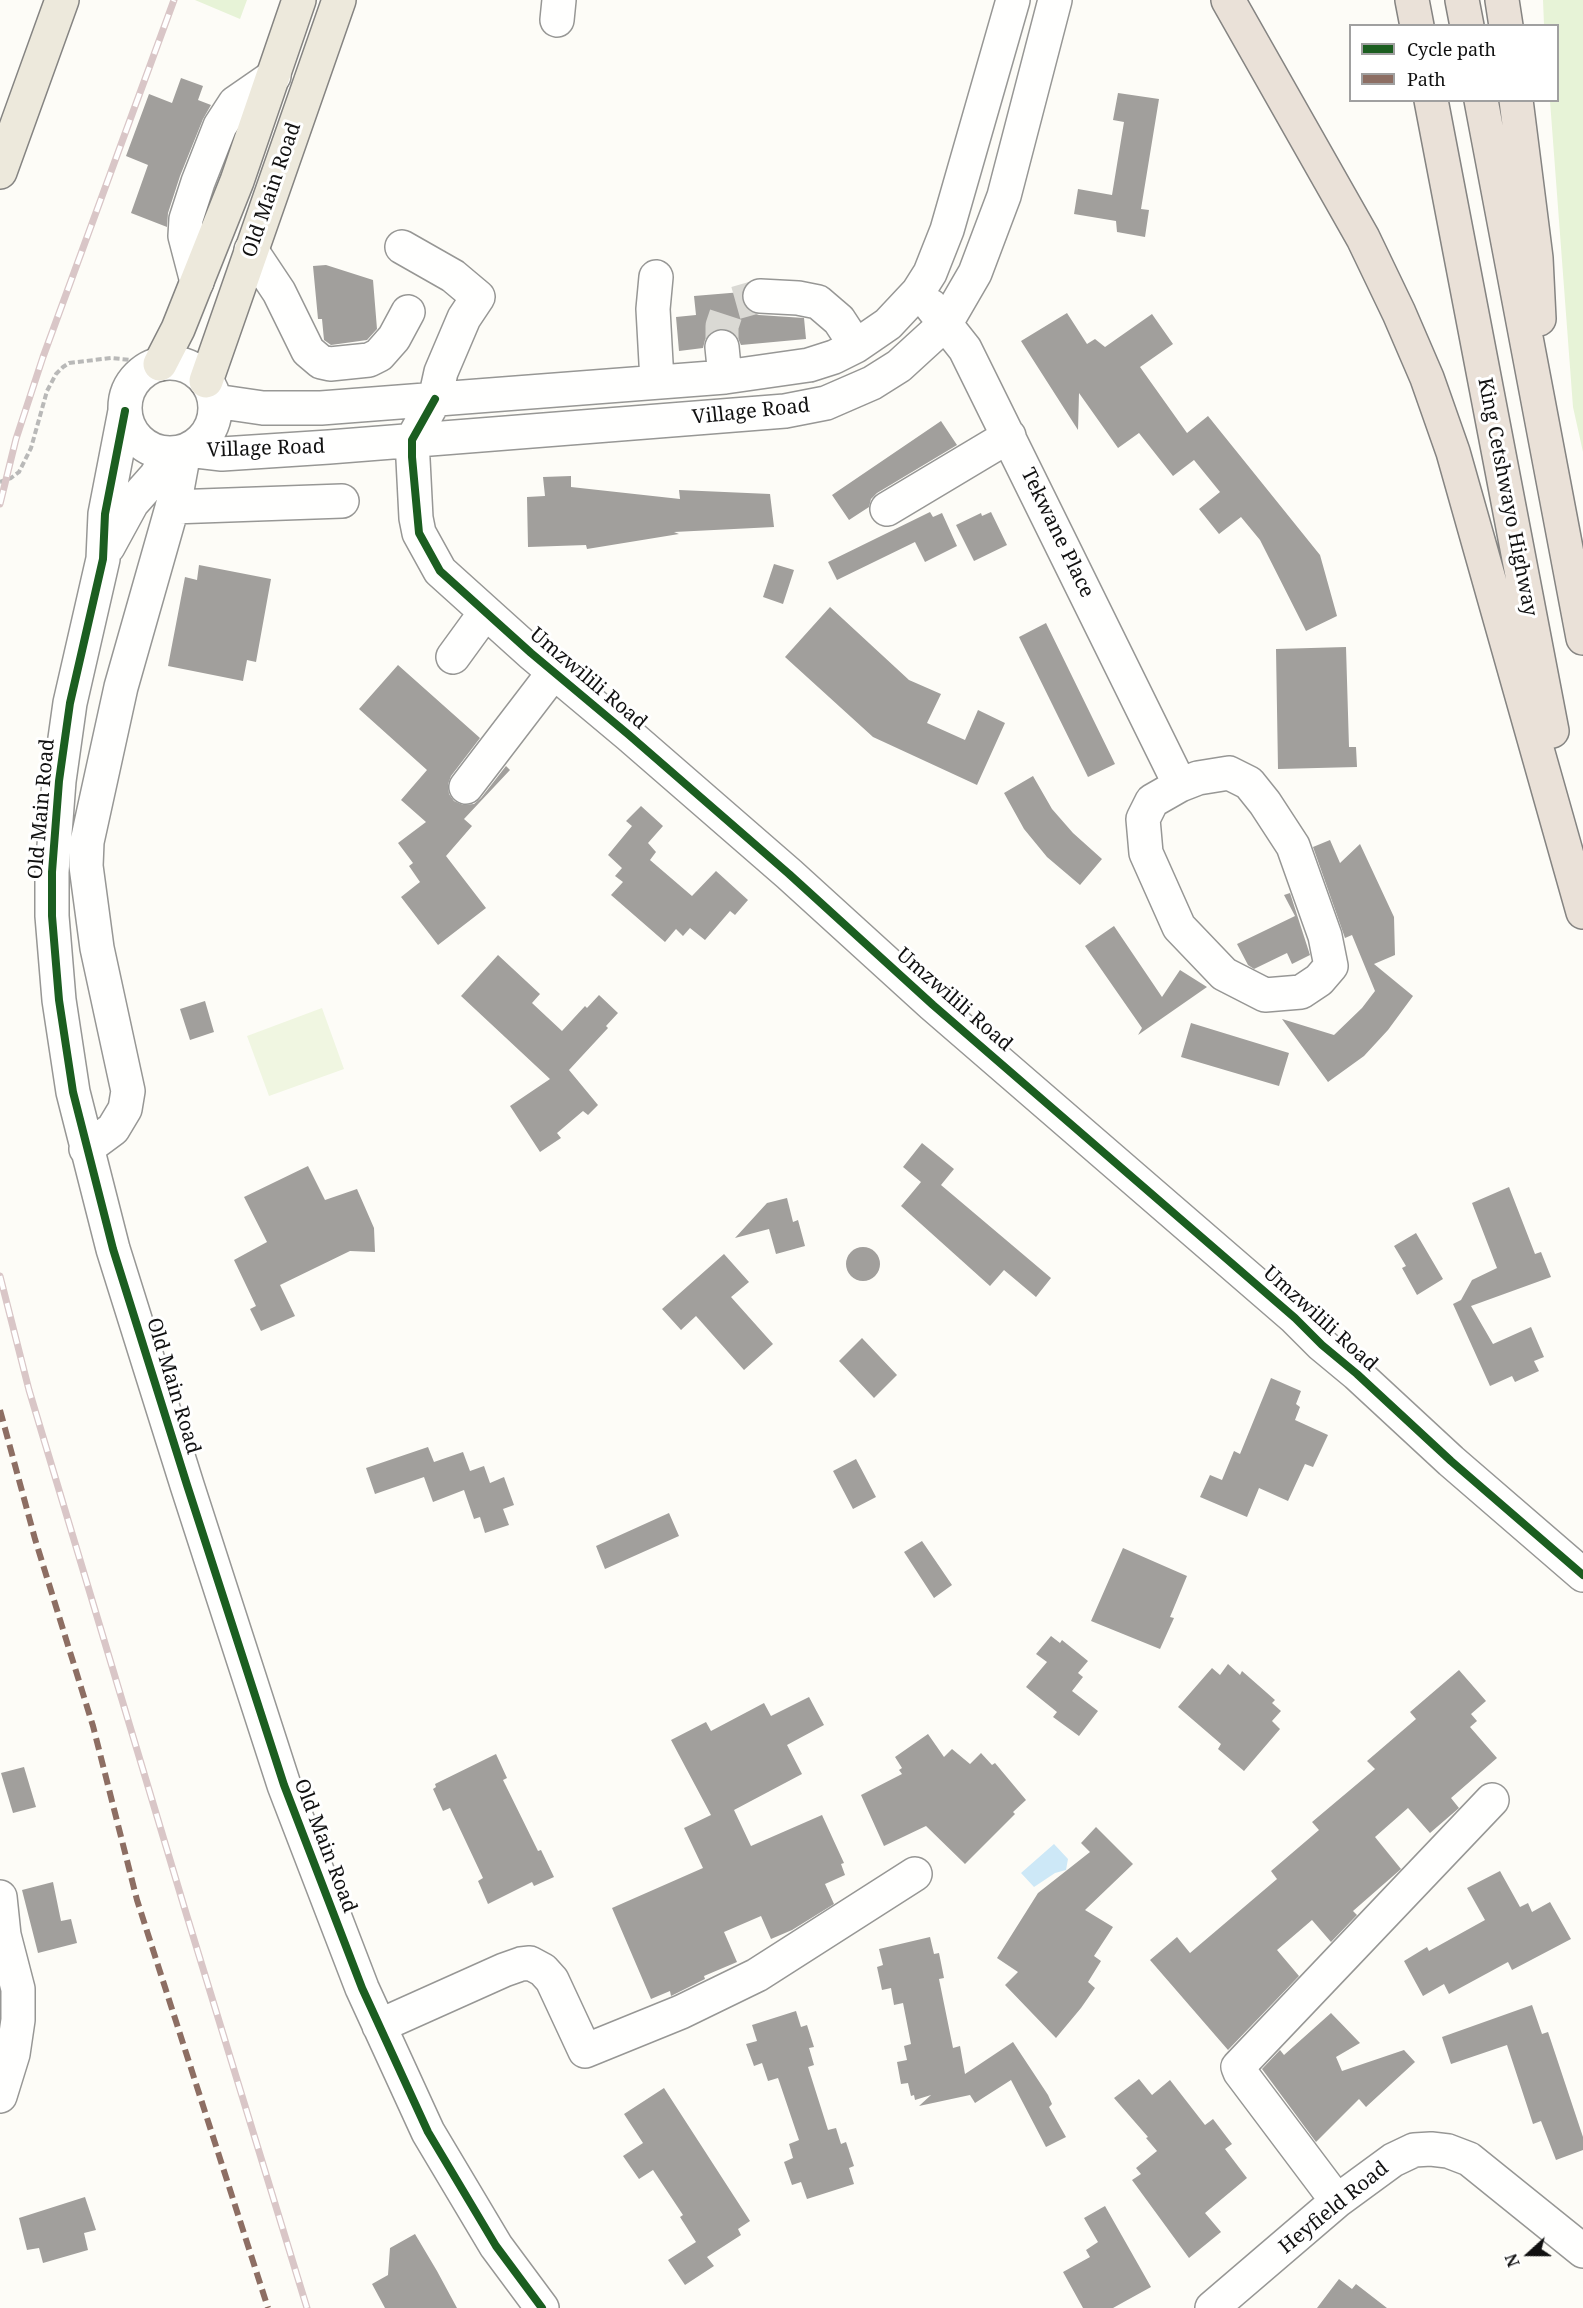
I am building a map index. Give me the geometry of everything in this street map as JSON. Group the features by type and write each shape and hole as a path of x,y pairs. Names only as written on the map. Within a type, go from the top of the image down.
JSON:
{"highway":[{"path":"1228,0 1363,237 1427,378 1453,452 1583,912"},
{"path":"1412,0 1416,24"},
{"path":"1462,0 1467,24"},
{"path":"1502,0 1506,24"},
{"name":"King Cetshwayo Highway","path":"1431,102 1583,895"},
{"path":"1481,102 1583,638"},
{"path":"1516,102 1536,258 1545,438"}],"main road":[{"path":"0,172 62,0"},
{"name":"Old Main Road","path":"154,366 170,348 197,282 237,181 299,0"},
{"name":"Old Main Road","path":"210,391 251,250 339,0"}],"street":[{"name":"Village Road","path":"210,391 263,408 293,409 657,381 723,362 808,365 834,357 856,346 888,324 918,292 930,273 947,230 1013,0"},
{"name":"Village Road","path":"180,452 222,454 766,413 826,403 872,383 898,366 946,323 975,273 1004,196 1055,0"},
{"path":"402,247 453,276 478,297 464,318 441,372 435,399 412,441"},
{"path":"251,250 279,292 308,351 321,362 330,364 369,360 379,355 394,339 408,312"},
{"path":"656,277 653,309 657,381"},
{"name":"Tekwane Place","path":"918,292 946,323 965,349 1180,785"},
{"path":"760,297 798,298 818,302 839,320 856,346"},
{"path":"154,366 185,366 197,372 210,391 212,425 206,435 180,452 143,445 127,424 125,411 130,386 138,376 154,366"},
{"name":"Old Main Road","path":"125,411 105,514 103,559 64,733 52,872 52,916 59,1000 73,1092 113,1249 284,1785 362,1988 428,2132 496,2246 542,2308"},
{"path":"887,509 1008,435"},
{"name":"Umzwilili Road","path":"412,441 416,518 419,533 440,571 485,613 789,874 933,1005 1295,1318 1322,1346 1357,1374 1451,1461 1583,1575"},
{"path":"86,1149 113,1129 125,1109 128,1091 97,948 86,866 87,842 121,687 182,470 180,452"},
{"name":"Old Main Road","path":"103,559 132,503 180,452"},
{"path":"172,507 342,501"},
{"path":"453,657 485,613"},
{"path":"466,787 554,672"},
{"path":"1229,773 1248,783 1265,802 1293,846 1325,936 1331,966 1319,980 1301,992 1265,995 1224,974 1179,927 1146,853 1143,819 1152,801 1180,785 1198,778 1229,773"},
{"path":"1337,2201 1238,2067 1492,1800"},
{"path":"379,2026 504,1970 520,1964 530,1964 543,1970 552,1980 585,2051 681,2013 757,1975 915,1874"},
{"path":"0,1897 4,1935 18,1989 18,2020 13,2054 0,2096"},
{"name":"Heyfield Road","path":"1212,2308 1337,2201 1376,2171 1406,2154 1431,2149 1448,2151 1479,2165 1583,2251"}],"path":[{"path":"0,482 19,472 31,448 47,391 56,374 63,367 69,363 111,358 154,366"}],"green space":[{"path":"195,0 247,0 240,19"},
{"path":"1543,0 1583,0 1583,452 1573,407 1550,102 1559,102 1559,24 1544,24"},
{"path":"322,1008 344,1069 269,1096 247,1036"}],"water":[{"path":"1054,1844 1068,1859 1066,1870 1055,1873 1034,1887 1021,1873"}],"building":[{"path":"181,78 203,86 198,100 211,105 180,176 168,213 167,227 131,213 148,165 126,156 149,94 172,103"},
{"path":"1118,93 1159,99 1141,209 1149,210 1145,237 1117,232 1116,221 1074,214 1078,189 1112,195 1124,122 1113,120"},
{"path":"326,265 373,280 377,329 367,340 331,345 324,340 322,319 318,319 313,266"},
{"path":"742,292 743,304 750,312 759,315 804,318 806,339 741,345 737,336 730,330 721,328 711,332 703,348 679,351 676,317 696,315 694,296"},
{"path":"1067,313 1087,344 1095,339 1105,347 1152,314 1173,344 1140,367 1187,433 1208,416 1320,555 1337,616 1306,631 1260,540 1241,517 1219,534 1199,509 1220,492 1194,460 1173,476 1139,433 1118,448 1079,393 1078,430 1021,341"},
{"path":"941,421 957,445 877,493 871,499 869,507 849,520 832,495"},
{"path":"571,476 571,487 680,499 679,490 770,494 774,527 674,532 679,534 587,549 586,545 528,547 527,497 545,496 543,477"},
{"path":"930,512 933,517 942,513 957,546 925,562 915,542 837,580 828,562"},
{"path":"991,512 1007,545 974,561 956,525 981,513 982,516"},
{"path":"774,564 794,570 783,604 763,597"},
{"path":"199,565 271,579 256,662 247,660 243,681 168,666 185,577 197,580"},
{"path":"830,607 909,680 941,694 927,723 965,740 978,710 1005,723 977,785 873,737 785,657"},
{"path":"1046,623 1115,764 1088,777 1019,637"},
{"path":"1346,647 1349,747 1356,747 1357,767 1278,769 1276,649"},
{"path":"398,665 480,738 451,776 448,784 449,794 454,801 463,805 474,804 506,766 510,770 464,819 472,826 446,856 486,908 438,945 401,897 420,882 409,866 413,863 398,843 426,822 401,800 427,770 359,709"},
{"path":"1033,776 1052,809 1073,833 1102,859 1080,885 1047,857 1024,829 1004,793"},
{"path":"641,806 663,826 648,843 656,852 650,860 692,896 716,871 748,900 735,915 730,911 705,940 690,928 683,936 676,929 665,942 611,895 623,882 615,876 622,868 608,855 632,826 626,821"},
{"path":"1330,840 1340,863 1360,844 1394,917 1395,955 1374,964 1413,996 1388,1030 1364,1056 1328,1082 1282,1019 1334,1035 1362,1008 1375,991 1352,935 1345,938 1313,847"},
{"path":"1290,893 1310,955 1292,964 1287,953 1254,969 1248,965 1237,944 1295,916 1284,895"},
{"path":"1114,926 1162,997 1180,970 1207,987 1138,1035 1142,1028 1085,946"},
{"path":"498,955 540,994 532,1003 562,1031 585,1006 587,1008 599,995 618,1013 606,1026 608,1028 569,1070 598,1105 588,1115 583,1111 557,1133 561,1138 540,1152 510,1106 550,1079 461,996"},
{"path":"205,1001 214,1032 190,1040 180,1009"},
{"path":"1191,1023 1289,1053 1279,1086 1181,1057"},
{"path":"922,1143 954,1169 941,1185 1051,1278 1036,1297 1004,1270 990,1286 901,1206 921,1182 903,1167"},
{"path":"308,1166 325,1200 357,1189 374,1228 375,1252 350,1251 280,1285 295,1316 261,1331 250,1309 256,1306 234,1260 267,1242 244,1197"},
{"path":"1509,1187 1535,1254 1541,1252 1551,1277 1471,1306 1493,1344 1531,1327 1544,1357 1534,1361 1539,1371 1515,1382 1512,1376 1490,1386 1453,1304 1461,1300 1472,1280 1497,1268 1472,1203"},
{"path":"787,1198 793,1222 798,1220 805,1246 776,1254 769,1229 735,1238 767,1203"},
{"path":"1416,1233 1443,1279 1417,1295 1402,1268 1406,1266 1394,1246"},
{"path":"863,1247 875,1252 880,1264 875,1276 863,1281 851,1276 846,1264 851,1252"},
{"path":"724,1254 749,1282 731,1297 773,1344 744,1370 696,1316 681,1330 662,1309"},
{"path":"862,1338 897,1375 874,1398 839,1361"},
{"path":"1271,1378 1301,1391 1296,1404 1300,1407 1295,1420 1328,1435 1313,1467 1305,1464 1288,1501 1259,1488 1247,1517 1200,1497 1210,1475 1222,1480 1234,1451 1240,1454"},
{"path":"428,1447 434,1462 463,1452 470,1471 484,1466 490,1483 504,1477 514,1505 503,1509 509,1525 485,1533 480,1517 474,1519 464,1490 433,1502 424,1477 375,1494 366,1468"},
{"path":"856,1459 876,1497 853,1509 833,1471"},
{"path":"669,1513 679,1536 605,1569 596,1546"},
{"path":"922,1541 952,1585 934,1598 904,1552"},
{"path":"1123,1548 1187,1576 1170,1617 1174,1618 1160,1649 1091,1621"},
{"path":"1051,1636 1060,1643 1062,1640 1088,1661 1078,1673 1083,1677 1072,1691 1098,1711 1079,1736 1053,1717 1057,1712 1026,1687 1047,1662 1036,1654"},
{"path":"1228,1664 1240,1675 1242,1671 1275,1700 1272,1703 1281,1711 1272,1721 1280,1729 1244,1771 1218,1749 1221,1744 1178,1707 1212,1668 1220,1675"},
{"path":"1459,1670 1486,1701 1471,1714 1477,1721 1470,1727 1497,1758 1451,1798 1459,1808 1430,1833 1408,1808 1375,1837 1401,1869 1353,1911 1357,1915 1331,1942 1312,1920 1277,1950 1299,1976 1228,2050 1150,1960 1177,1937 1190,1953 1277,1879 1271,1871 1319,1830 1312,1822 1375,1769 1367,1761 1416,1719 1410,1712"},
{"path":"809,1697 824,1725 787,1745 802,1774 734,1810 751,1846 822,1815 844,1863 841,1864 845,1875 825,1884 834,1904 792,1930 771,1939 761,1916 724,1932 737,1962 704,1976 705,1979 671,1996 670,1991 651,1999 612,1908 703,1868 684,1828 711,1815 671,1740 706,1722 711,1731 764,1703 771,1716"},
{"path":"928,1734 944,1757 952,1749 970,1764 981,1753 992,1765 995,1763 1026,1800 965,1864 926,1826 884,1846 861,1795 902,1774 899,1770 902,1768 895,1757"},
{"path":"496,1754 507,1778 503,1780 538,1851 541,1850 554,1877 534,1886 532,1882 488,1904 478,1881 483,1878 450,1808 443,1811 433,1789 436,1787 435,1784"},
{"path":"24,1767 36,1807 13,1813 1,1773"},
{"path":"1096,1827 1133,1864 1085,1910 1113,1927 1094,1956 1101,1961 1088,1982 1095,1988 1056,2038 1005,1985 1018,1972 997,1958 1038,1893 1090,1852 1081,1843"},
{"path":"1500,1871 1520,1907 1528,1903 1532,1912 1550,1902 1571,1939 1512,1970 1508,1962 1449,1994 1444,1984 1423,1996 1404,1961 1427,1947 1429,1951 1485,1920 1467,1888"},
{"path":"53,1882 61,1921 71,1919 77,1943 38,1953 22,1890"},
{"path":"930,1937 934,1954 939,1953 944,1978 939,1979 953,2048 960,2046 965,2074 1013,2042 1048,2095 1052,2104 1049,2107 1066,2137 1046,2147 1011,2080 975,2103 970,2095 919,2106 931,2095 915,2100 914,2095 911,2096 908,2083 901,2084 897,2062 907,2060 904,2046 911,2044 903,2003 894,2005 891,1988 882,1990 877,1967 883,1965 879,1949"},
{"path":"1532,2005 1542,2034 1548,2032 1583,2137 1583,2150 1556,2160 1541,2121 1533,2124 1507,2045 1451,2064 1442,2037"},
{"path":"796,2011 801,2027 807,2025 814,2047 809,2048 814,2065 808,2067 828,2130 836,2128 841,2144 846,2142 854,2166 849,2168 854,2184 807,2199 801,2182 792,2185 784,2162 793,2158 789,2144 799,2140 778,2078 768,2081 762,2063 754,2066 746,2044 757,2041 752,2025"},
{"path":"1331,2013 1360,2043 1336,2057 1342,2071 1404,2050 1415,2062 1366,2107 1359,2099 1316,2142 1262,2069 1280,2050 1284,2055"},
{"path":"1139,2079 1152,2095 1170,2080 1205,2125 1213,2119 1232,2144 1225,2149 1247,2178 1205,2213 1221,2232 1189,2258 1132,2180 1141,2174 1136,2168 1157,2151 1146,2138 1148,2137 1114,2098"},
{"path":"664,2088 750,2221 738,2229 741,2235 707,2257 714,2266 685,2285 668,2260 696,2242 680,2217 683,2215 653,2170 639,2179 623,2156 643,2143 624,2114"},
{"path":"85,2197 96,2230 84,2233 88,2250 43,2263 39,2248 27,2250 19,2218"},
{"path":"1105,2206 1151,2287 1113,2308 1083,2308 1063,2272 1090,2257 1086,2250 1098,2242 1084,2218"},
{"path":"415,2234 457,2308 385,2308 372,2284 388,2275 390,2248"},
{"path":"1339,2279 1352,2289 1356,2284 1387,2308 1317,2308"}],"tunnel":[{"path":"722,347 722,326 727,311 735,303 760,296"}],"railway":[{"path":"0,504 16,439 43,357 174,0"},
{"path":"0,1276 29,1390 307,2308"}],"marked path":[{"path":"0,1410 35,1539 93,1726 137,1900 268,2308"}],"cycle path":[{"path":"435,399 412,440 412,457 419,533 440,571 531,653 789,874 933,1005 1295,1318 1451,1461 1583,1575"},
{"path":"125,411 105,514 103,559 70,703 59,781 52,872 52,916 59,1000 73,1092 113,1249 187,1485 284,1785 362,1988 428,2132 496,2246 542,2308"}]}
